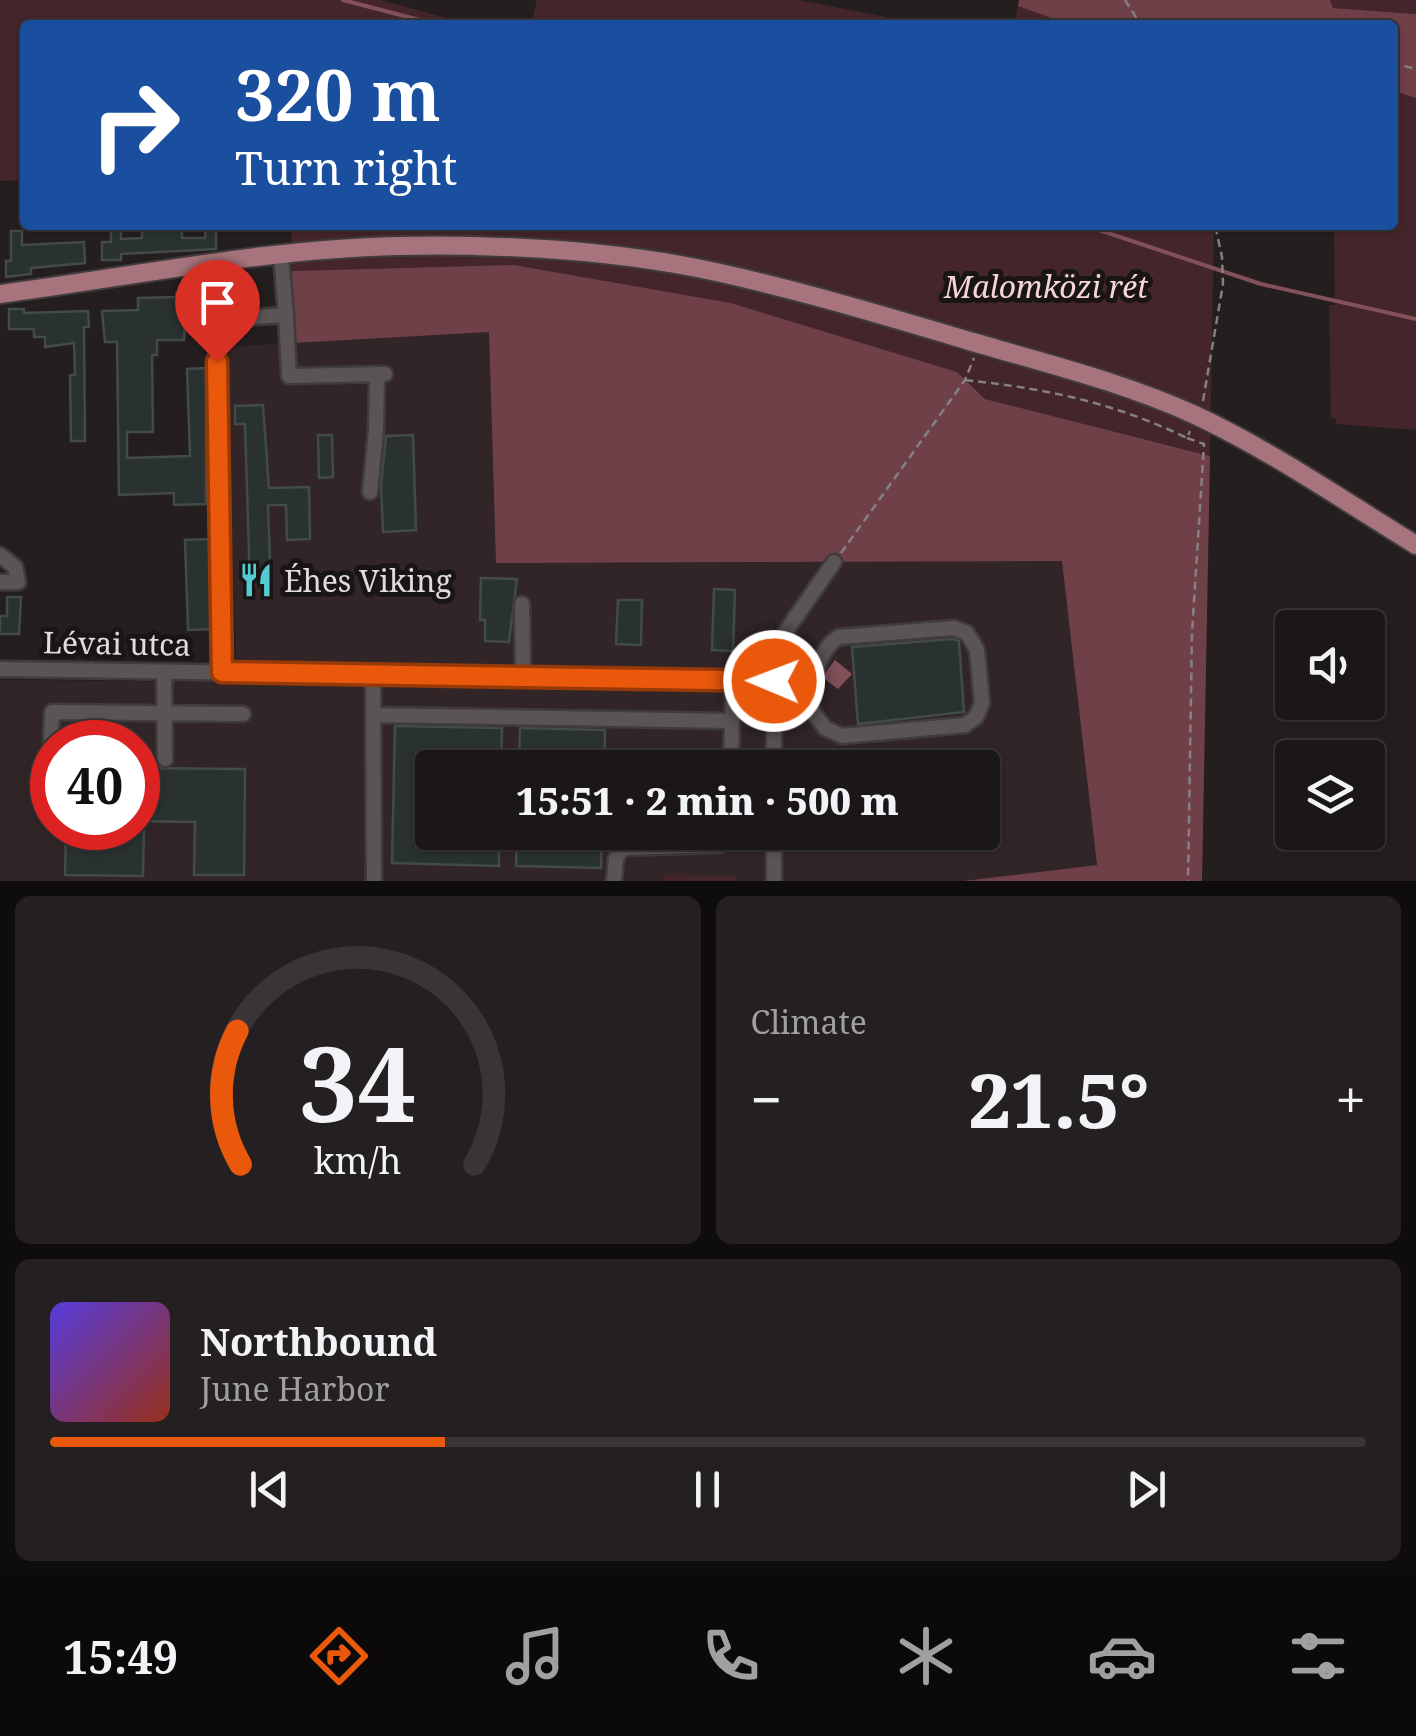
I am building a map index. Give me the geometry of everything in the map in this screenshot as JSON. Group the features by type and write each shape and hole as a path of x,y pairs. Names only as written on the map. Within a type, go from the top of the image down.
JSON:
{"main road":[{"path":"0,294 281,255 392,246 480,246 630,258 734,276 1118,385 1196,416 1416,546"}],"street":[{"path":"281,255 289,376 381,374 370,492"},
{"path":"216,264 222,672"},
{"path":"216,299 231,319 286,316"},
{"path":"0,555 15,568 18,582 0,582"},
{"path":"774,750 774,658 784,634 834,562"},
{"path":"522,604 524,677"},
{"path":"774,699 802,694 826,647 839,637 954,628 967,633 975,643 982,703 976,717 965,725 842,736 825,728 807,703 794,698"},
{"name":"Lévai utca","path":"0,668 774,681"},
{"path":"164,672 165,759"},
{"path":"373,675 374,881"},
{"path":"731,750 733,681"},
{"path":"52,720 52,712 243,714"},
{"path":"373,715 732,721"},
{"path":"614,881 616,858 622,850"},
{"path":"774,850 774,881"}],"path":[{"path":"1188,438 1206,394 1223,284 1216,230"},
{"path":"834,562 966,380 980,344"},
{"path":"966,380 1081,397 1204,444 1192,633 1188,881"}],"shaded area":[{"path":"1019,0 1330,0 1333,8 1416,14 1416,98 1398,93 1398,20 1057,20 1018,6"},
{"path":"514,265 731,303 957,372 985,399 1210,456 1202,881 963,881 1097,865 1062,561 496,563 489,332 293,343 292,271"},
{"path":"489,331 496,563 1063,561 1097,865 963,881 0,881 0,680 237,682 226,347"},
{"path":"835,660 852,674 838,689 822,677"}],"green space":[{"path":"0,0 380,0 454,20 20,20 20,180 0,181"},
{"path":"537,0 799,0 886,17 885,20 532,20"},
{"path":"1027,0 1062,20 1015,20 1018,6 1025,8"},
{"path":"1330,0 1416,0 1416,14 1332,8"},
{"path":"1398,93 1416,98 1416,430 1336,424 1336,419 1331,418 1329,305 1335,305 1334,230 1398,230"},
{"name":"Malomközi rét","path":"291,230 1214,230 1210,456 985,399 957,372 731,303 514,265 292,271"},
{"path":"664,875 736,876 736,881 663,881"}],"building":[{"path":"111,230 121,230 121,239 142,238 142,230 182,230 182,238 205,238 206,230 216,230 216,249 121,254 121,260 102,260 102,242 111,242"},
{"path":"11,231 22,231 22,245 84,242 85,263 31,268 31,274 6,277 6,261 11,261"},
{"path":"176,293 187,293 184,340 157,340 157,355 152,355 153,432 127,432 127,458 190,456 187,369 206,368 206,504 174,505 174,493 119,495 117,342 105,342 102,311 138,310 138,298 176,297"},
{"path":"9,309 24,309 24,313 88,311 89,327 84,327 85,441 71,441 70,375 75,375 74,343 45,347 45,337 34,337 34,329 9,329"},
{"path":"263,405 269,488 309,487 310,539 287,540 286,505 268,505 271,585 250,586 245,424 235,424 235,406"},
{"path":"318,435 332,435 333,477 319,478"},
{"path":"413,435 416,530 383,532 381,485 386,436"},
{"path":"209,539 211,629 188,630 185,540"},
{"path":"481,578 517,579 509,642 485,641 485,620 480,620"},
{"path":"714,589 735,590 733,651 712,650"},
{"path":"7,597 21,597 19,634 0,634 0,616 7,616"},
{"path":"618,600 642,600 641,645 616,644"},
{"path":"959,641 964,712 858,724 852,647"},
{"path":"395,726 502,728 501,750 415,750 415,850 499,850 499,866 392,863"},
{"path":"520,728 605,730 604,750 519,750"},
{"path":"160,768 245,769 244,875 194,875 195,822 160,821"},
{"path":"66,850 144,850 143,876 65,875"},
{"path":"516,850 602,850 601,868 516,866"}],"waterway":[{"path":"343,0 420,20"},
{"path":"1099,230 1261,284 1416,319"}],"place":[{"name":"Éhes Viking","path":"256,580"}],"route":[{"path":"217,362 222,672 774,681"}]}
